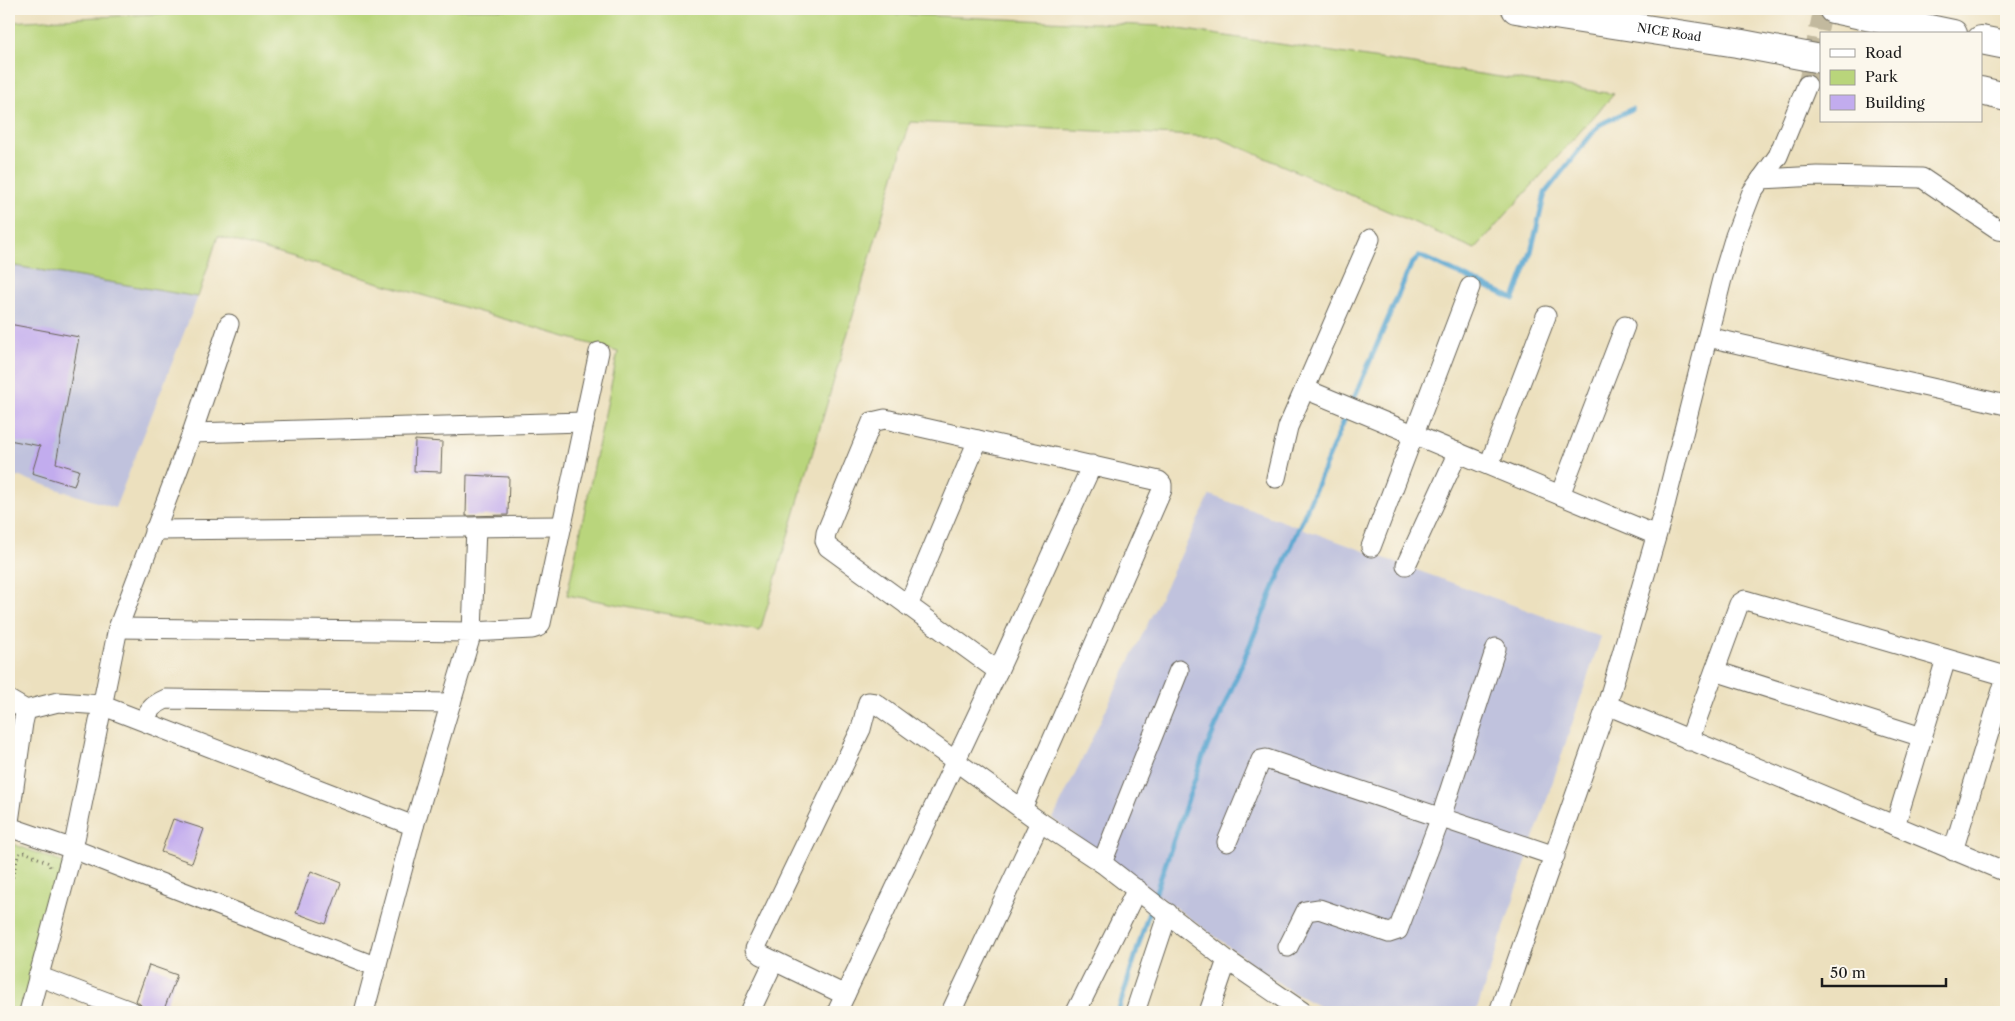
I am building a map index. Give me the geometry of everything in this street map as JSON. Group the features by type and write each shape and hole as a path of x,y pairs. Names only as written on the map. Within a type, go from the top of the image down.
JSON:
{"highway":[{"name":"NICE Road","path":"1516,9 1737,43 1820,59"},
{"path":"1833,9 1942,32"},
{"path":"1982,40 2006,46"},
{"path":"1982,91 2006,97"}],"street":[{"path":"1499,1012 1555,856 1606,705 1656,535 1722,278 1735,236 1752,192 1778,156 1807,85"},
{"path":"1761,179 1817,176 1922,178 1999,230 2006,230"},
{"path":"1276,478 1288,427 1370,239"},
{"path":"1371,547 1470,288"},
{"path":"1489,465 1546,316"},
{"path":"29,1012 73,849 118,628 192,433 228,324"},
{"path":"1560,495 1625,326"},
{"path":"1708,337 2006,405"},
{"path":"118,628 472,632 532,629 538,627 541,623 599,352"},
{"path":"1305,389 1656,535"},
{"path":"998,671 828,547 825,541 826,533 872,422 885,419 1092,465 1159,481 1162,484 1162,490 1022,809"},
{"path":"192,433 584,422"},
{"path":"908,606 978,440"},
{"path":"1406,565 1458,452"},
{"path":"837,1012 954,760 998,671 1092,465"},
{"path":"364,1012 414,826 472,632 476,526"},
{"path":"154,530 562,526"},
{"path":"1689,741 1739,604 1745,600 2006,677 1954,851"},
{"path":"1288,947 1306,911 1314,909 1319,909 1389,933 1398,930 1442,817 1496,648"},
{"path":"1895,826 1946,659"},
{"path":"1102,863 1179,670"},
{"path":"1715,672 1922,737"},
{"path":"144,721 154,705 166,699 451,703"},
{"path":"9,700 26,710 58,702 101,705 414,826"},
{"path":"845,995 762,955 755,948 862,729 868,702 875,703 1040,822 1102,863 1227,960 1302,1012"},
{"path":"1606,705 2006,872"},
{"path":"9,822 22,724 26,710"},
{"path":"1228,842 1261,760 1266,758 1555,856"},
{"path":"951,1012 1040,822"},
{"path":"9,826 377,967"},
{"path":"1076,1012 1137,889"},
{"path":"1135,1012 1168,913"},
{"path":"1210,1012 1227,960"},
{"path":"750,1012 774,961"},
{"path":"38,976 113,1008 133,1012"}],"path":[{"path":"9,892 20,853 25,852 49,863 50,869"}],"shaded area":[{"path":"9,265 198,297 115,508 20,477 9,478"},
{"path":"1210,495 1601,637 1476,1012 1330,1012 1290,991 1053,819"}],"green space":[{"path":"240,9 807,10 1159,26 1614,94 1475,249 1217,137 910,122 760,631 567,595 618,352 218,236 198,297 9,265 9,22"},
{"path":"10,843 64,863 23,1012 9,1012"}],"building":[{"path":"9,324 79,337 56,463 79,470 74,486 32,473 40,446 9,440"},
{"path":"415,440 442,442 441,472 414,471"},
{"path":"467,475 509,477 508,515 466,516"},
{"path":"173,819 204,829 192,863 161,852"},
{"path":"311,871 341,883 326,924 296,913"},
{"path":"149,965 177,975 163,1012 144,1010 136,1001"}],"waterway":[{"path":"1352,403 1411,265 1420,256 1514,299 1531,252 1545,193 1599,125 1632,109"},
{"path":"1154,897 1202,759 1348,411"},
{"path":"1118,1012 1151,905"}],"tunnel":[{"path":"1807,85 1823,9"}]}
